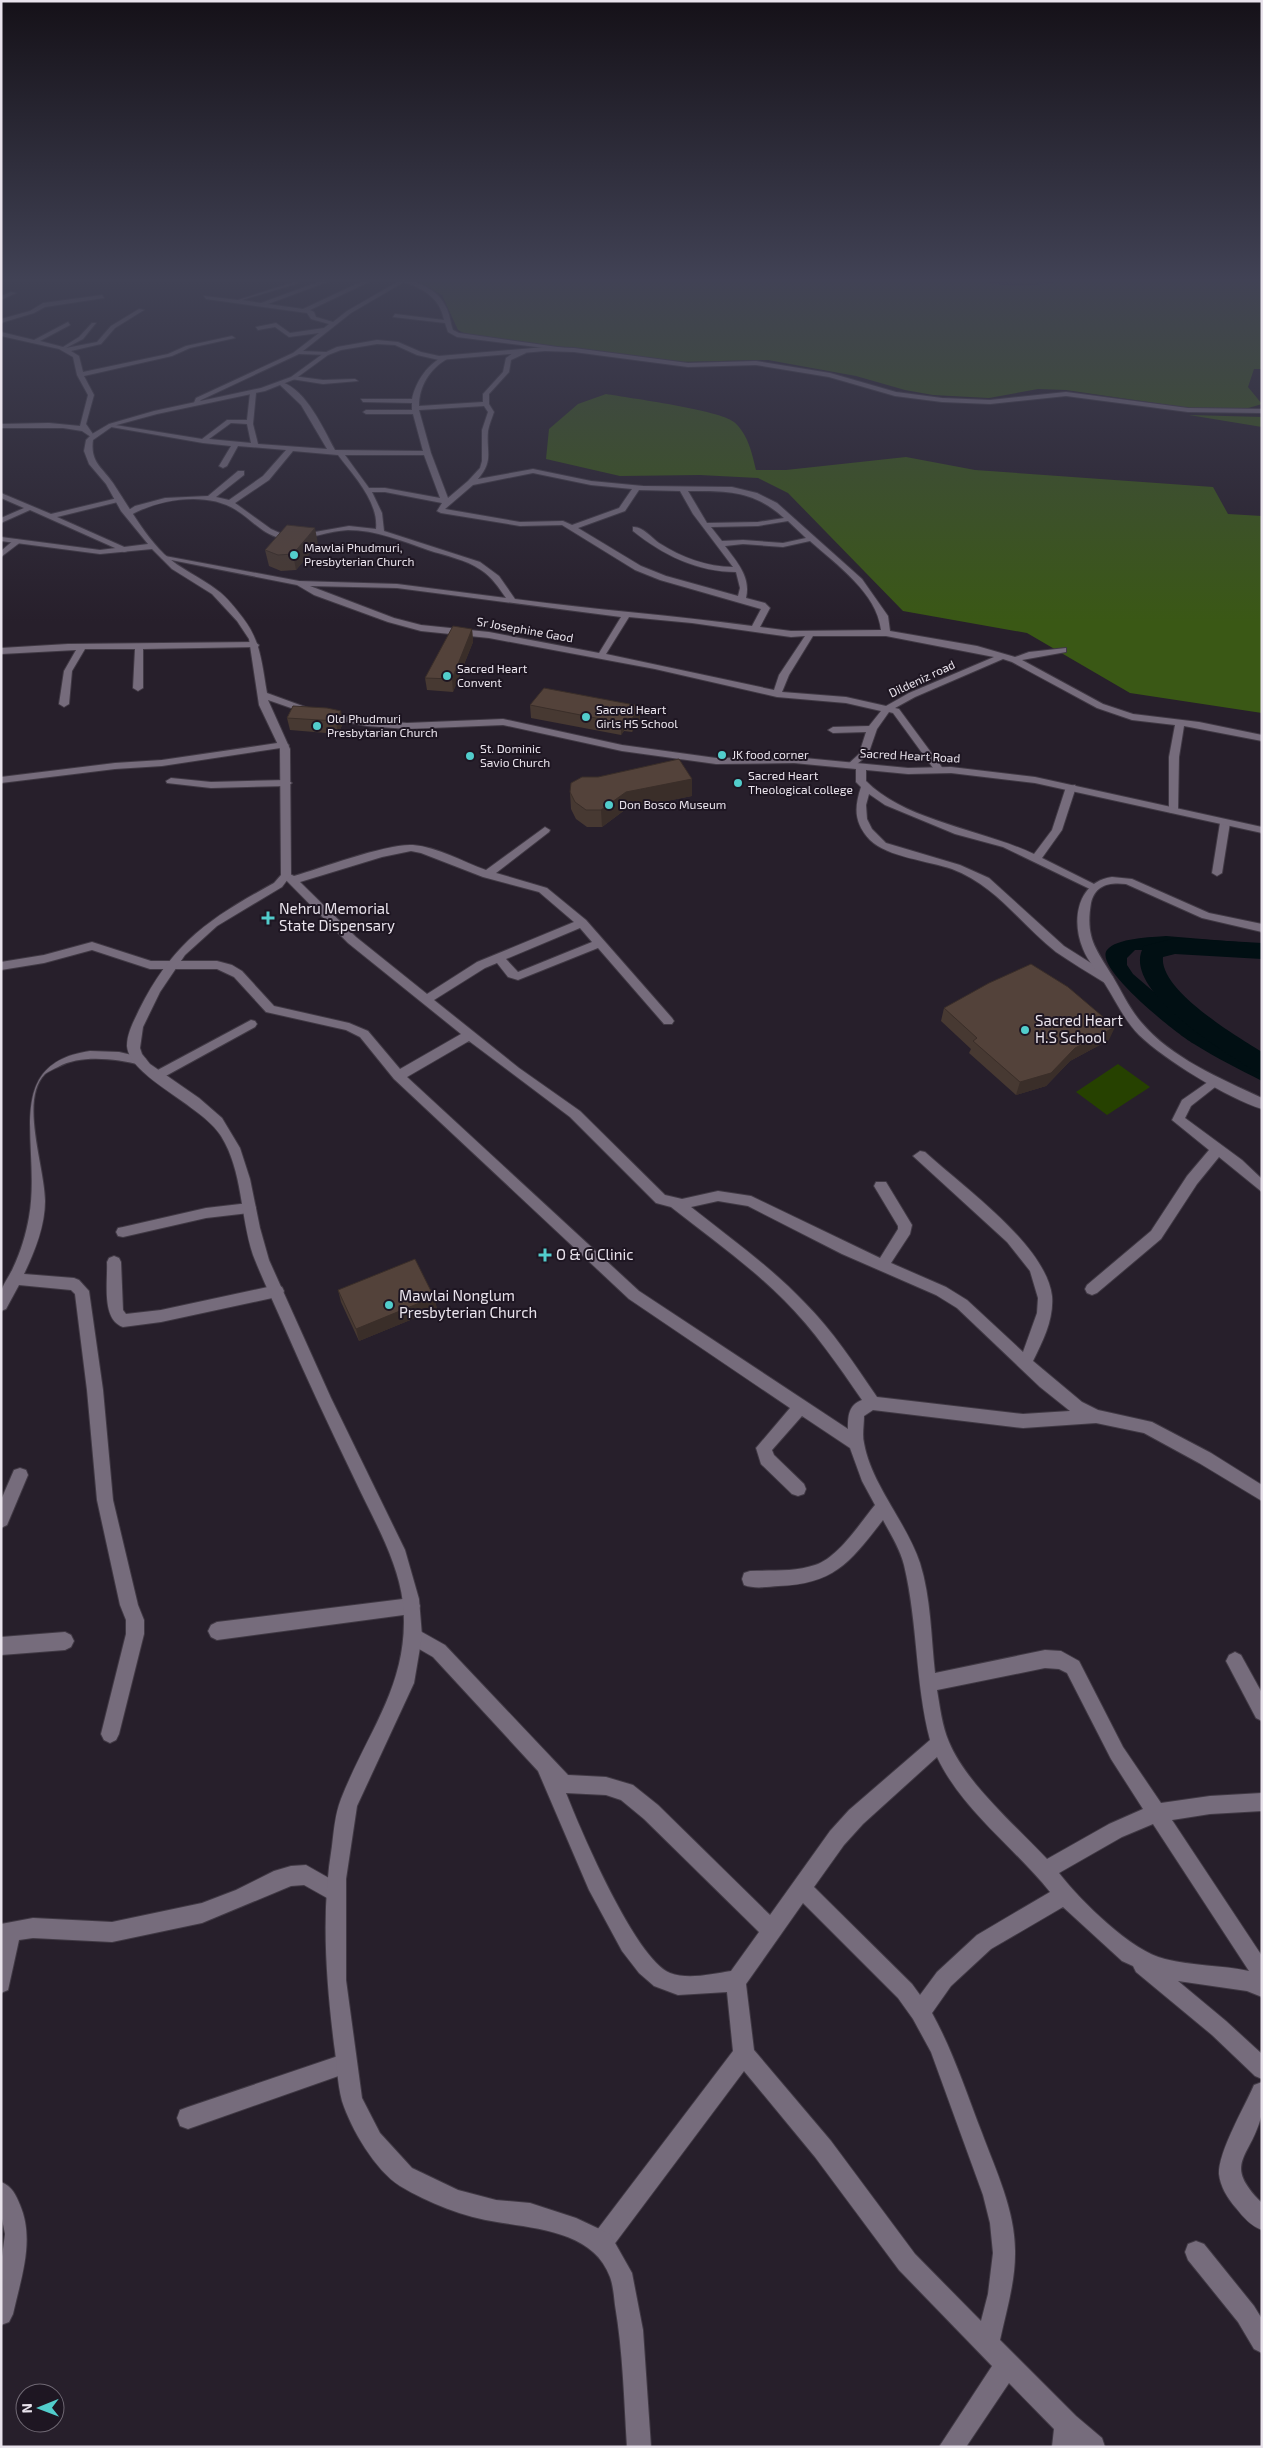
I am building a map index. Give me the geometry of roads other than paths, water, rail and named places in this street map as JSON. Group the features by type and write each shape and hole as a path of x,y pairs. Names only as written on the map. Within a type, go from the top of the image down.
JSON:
{"street":[{"path":"90,393 83,424 90,440 88,451 93,464 153,546 175,567 214,592 240,618 255,646 264,705 284,745 290,878 352,940 470,1035 575,1114 661,1199 676,1203 688,1203 718,1196 746,1200 771,1210 882,1266 941,1291 962,1304 1025,1363 1077,1407 1096,1416 1147,1427 1205,1458 1262,1494"},
{"path":"195,404 198,399 210,393"},
{"path":"1,426 12,428 40,425 88,433 148,414 251,393"},
{"path":"252,393 254,399 250,422 255,444"},
{"path":"294,393 366,490 381,521 380,532"},
{"path":"418,393 415,407 427,453 446,502"},
{"path":"487,393 486,404 491,412 486,430 486,461 483,469 471,484 446,502 441,509 446,513 520,524 556,523 573,527 638,568 694,588 762,605 766,608 755,629"},
{"path":"896,393 910,397 990,402 1066,394 1188,410 1262,411"},
{"path":"363,400 415,407 453,408 467,404 486,404"},
{"path":"366,412 415,407"},
{"path":"202,441 231,420 250,422"},
{"path":"111,425 202,441 336,452 427,453"},
{"path":"223,466 236,443"},
{"path":"230,503 266,478 292,447"},
{"path":"471,484 512,473 533,471 591,483 743,492 766,500 859,581 881,611 886,623 886,633"},
{"path":"209,499 241,473"},
{"path":"573,527 622,509 638,487"},
{"path":"683,489 705,525 739,570 744,588 742,600"},
{"path":"366,490 385,490 446,502"},
{"path":"1,495 127,550"},
{"path":"51,516 120,499"},
{"path":"128,513 135,508 158,501 209,499 230,503 280,536 296,537 347,528 380,532 472,561 497,579 512,601"},
{"path":"1,521 29,508"},
{"path":"705,525 758,524 789,519"},
{"path":"636,529 650,542 671,553 714,570 739,570"},
{"path":"1,539 89,551 127,550 153,546"},
{"path":"719,544 743,542 783,545 810,539"},
{"path":"1,555 18,541"},
{"name":"Sr Josephine Gaod","path":"164,558 299,583 317,593 410,626 489,635 601,656 777,694 846,700 887,709"},
{"path":"299,583 397,586 626,615 692,620 810,635 886,633 968,648 1015,660 1065,688 1116,712 1132,717 1180,722 1262,738"},
{"path":"601,656 626,615"},
{"path":"777,694 784,675 810,635"},
{"path":"138,688 139,646"},
{"path":"1,651 82,647 255,646"},
{"path":"64,704 68,671 82,647"},
{"path":"1015,660 1029,655 1063,650"},
{"name":"Dildeniz road","path":"856,767 872,729 887,709 912,695 1003,656"},
{"name":"Sacred Heart Road","path":"261,694 317,714 367,723 407,726 503,722 622,748 716,761 780,759 908,771 939,770 1035,780 1262,830"},
{"path":"887,709 900,714 939,770"},
{"path":"1173,810 1174,757 1180,722"},
{"path":"833,730 872,729"},
{"path":"1,780 115,766 162,763 284,745"},
{"path":"856,767 861,782 866,788 890,802 927,820 1007,845 1092,886"},
{"path":"171,781 210,785 287,783"},
{"path":"1036,858 1057,830 1071,787"},
{"path":"866,788 858,812 861,820 873,837 882,844 956,867 985,880 1060,949 1109,980"},
{"path":"1217,873 1225,823"},
{"path":"487,874 544,830"},
{"path":"639,2447 631,2330 622,2273 602,2242 576,2229 530,2214 496,2211 456,2201 404,2176 372,2141 352,2099 336,1980 336,1893 341,1842 348,1805 405,1683 413,1636 411,1606 398,1556 324,1399 256,1243 237,1158 225,1131 197,1103 141,1061 134,1052 134,1042 139,1024 168,966 188,943 210,924 290,878 380,854 411,848 423,850 487,874 543,890 582,923 668,1021"},
{"path":"1262,928 1206,916 1128,881 1109,880 1092,886 1085,900 1082,920 1088,947 1109,980 1124,1009 1142,1032 1168,1052 1215,1081 1262,1104"},
{"path":"426,1000 481,965 582,923"},
{"path":"499,958 512,974 518,976 600,943"},
{"path":"1,966 44,959 92,946 150,965 217,965 228,968 238,974 270,1010 349,1027 364,1034 378,1048 398,1076 568,1236 634,1295 856,1443"},
{"path":"158,1075 251,1024"},
{"path":"398,1076 470,1035"},
{"path":"1,1305 16,1279 34,1228 38,1201 37,1178 21,1125 19,1104 22,1088 40,1068 73,1057 115,1054 141,1061"},
{"path":"1215,1081 1178,1112 1178,1120 1262,1186"},
{"path":"1092,1289 1156,1235 1175,1209 1192,1180 1217,1150"},
{"path":"920,1156 1027,1252 1035,1265 1042,1283 1046,1312 1039,1336 1025,1363"},
{"path":"881,1186 905,1225 905,1230 882,1266"},
{"path":"676,1203 763,1273 800,1307 836,1349 873,1403"},
{"path":"122,1232 206,1213 249,1208"},
{"path":"114,1262 116,1312 123,1321 161,1316 277,1291"},
{"path":"16,1279 74,1284 82,1292 95,1390 105,1500 129,1605 135,1620 135,1634 110,1734"},
{"path":"1096,1416 1023,1421 873,1403 863,1406 856,1414 856,1443 882,1508 902,1539 912,1564 919,1601 927,1683 940,1743 950,1764 969,1790 1045,1871 1064,1895 1129,1954 1219,2028 1262,2069"},
{"path":"798,1489 767,1459 764,1448 801,1407"},
{"path":"1,1520 20,1475"},
{"path":"750,1579 807,1575 823,1570 836,1561 882,1508"},
{"path":"217,1631 411,1606"},
{"path":"413,1636 439,1651 561,1782 570,1786 606,1786 626,1792 651,1812 771,1930"},
{"path":"1,1646 65,1641"},
{"path":"927,1683 1044,1659 1061,1660 1073,1667 1116,1753 1262,1974"},
{"path":"1235,1661 1262,1712"},
{"path":"940,1743 856,1817 837,1838 736,1981 744,2054 823,2149 906,2262 1007,2365 1066,2436 1093,2447"},
{"path":"545,1764 575,1839 627,1943 646,1968 662,1980 681,1985 736,1981"},
{"path":"1045,1871 1097,1841 1157,1813 1206,1805 1262,1802"},
{"path":"1,1983 6,1933 33,1928 112,1932 202,1913 241,1898 274,1881 291,1876 306,1876 336,1893"},
{"path":"802,1888 905,1991 920,2012 943,2056 994,2195 1001,2223 1004,2253 999,2294 987,2345"},
{"path":"920,2012 944,1980 984,1942 1064,1895"},
{"path":"1129,1954 1164,1969 1247,1981 1262,1988"},
{"path":"602,2242 744,2054"},
{"path":"188,2118 347,2063"},
{"path":"1262,2093 1232,2162 1230,2175 1240,2194 1262,2219"},
{"path":"1,2193 12,2211 16,2225 14,2250 1,2314"},
{"path":"1196,2252 1246,2314 1262,2342"},
{"path":"951,2447 1007,2365"}],"waterway":[{"path":"1262,951 1175,946 1152,952 1150,965 1158,981 1172,998 1232,1045 1262,1064"}],"place":[{"name":"Mawlai Phudmuri, Presbyterian Church","path":"294,555"},
{"name":"Sacred Heart Convent","path":"447,676"},
{"name":"Sacred Heart Girls HS School","path":"586,717"},
{"name":"Old Phudmuri Presbytarian Church","path":"317,726"},
{"name":"JK food corner","path":"722,755"},
{"name":"St. Dominic Savio Church","path":"470,756"},
{"name":"Sacred Heart Theological college","path":"738,783"},
{"name":"Don Bosco Museum","path":"609,805"},
{"name":"Nehru Memorial State Dispensary","path":"268,918"},
{"name":"Sacred Heart H.S School","path":"1025,1030"},
{"name":"O & G Clinic","path":"545,1255"},
{"name":"Mawlai Nonglum Presbyterian Church","path":"389,1305"}]}
